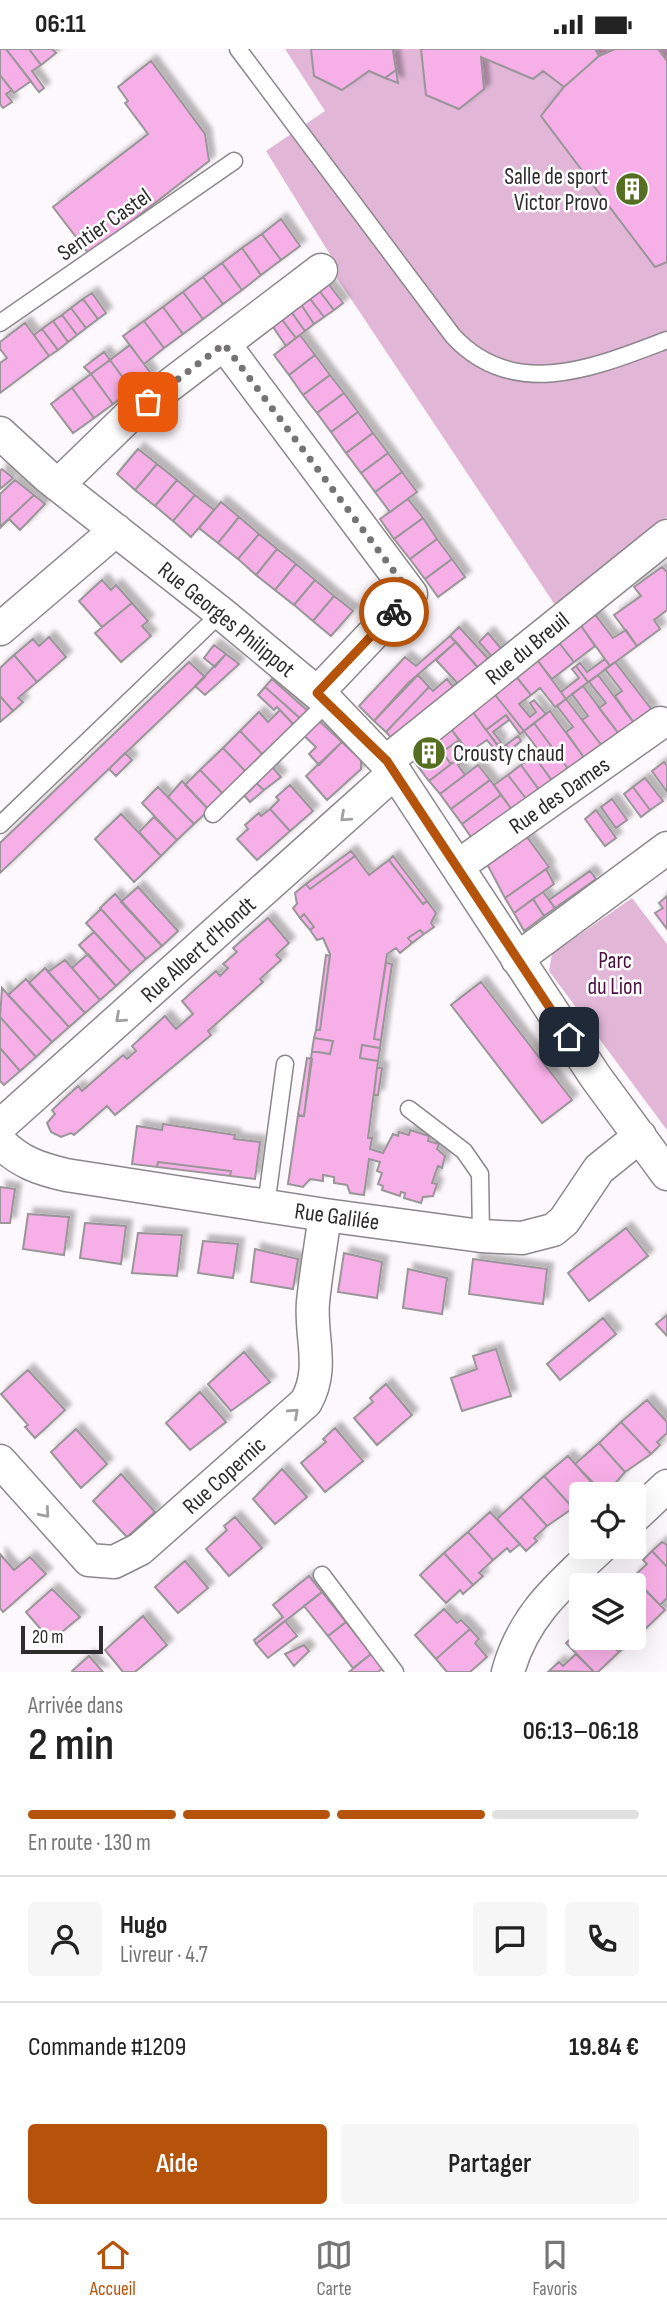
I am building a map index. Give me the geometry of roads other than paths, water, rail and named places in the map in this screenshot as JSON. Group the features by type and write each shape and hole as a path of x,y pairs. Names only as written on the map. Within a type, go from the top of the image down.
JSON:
{"street":[{"path":"58,485 130,416 321,270"},
{"path":"224,344 411,594 322,697"},
{"name":"Rue Georges Philippot","path":"0,433 58,485 221,613 322,697 391,766 595,1076 667,1174"},
{"path":"0,629 117,530"},
{"name":"Rue du Breuil","path":"391,766 667,536"},
{"name":"Rue des Dames","path":"458,866 660,723"},
{"name":"Rue Albert d'Hondt","path":"0,1126 391,766"},
{"path":"517,959 667,848"},
{"name":"Rue Galilée","path":"0,1142 22,1160 40,1169 326,1215 481,1236 522,1238 553,1230 573,1210 599,1168 640,1136"},
{"name":"Rue Copernic","path":"0,1461 89,1560 114,1562 140,1549 306,1402 313,1390 318,1362 313,1301 326,1215"},
{"path":"646,1506 667,1486"},
{"path":"508,1672 520,1635 538,1607 588,1559"}],"lane":[{"path":"238,49 453,336 474,357 504,370 556,372 593,367 667,340"},
{"name":"Sentier Castel","path":"0,323 234,161"},
{"path":"0,825 221,613"},
{"path":"213,814 322,697"},
{"path":"266,1206 285,1064"},
{"path":"409,1109 464,1151 480,1174 481,1236"},
{"path":"322,1575 395,1672"}],"place":[{"name":"Salle de sport Victor Provo","path":"632,189"},
{"name":"Crousty chaud","path":"429,753"}],"park label":[{"name":"Parc du Lion","path":"615,973"}]}
